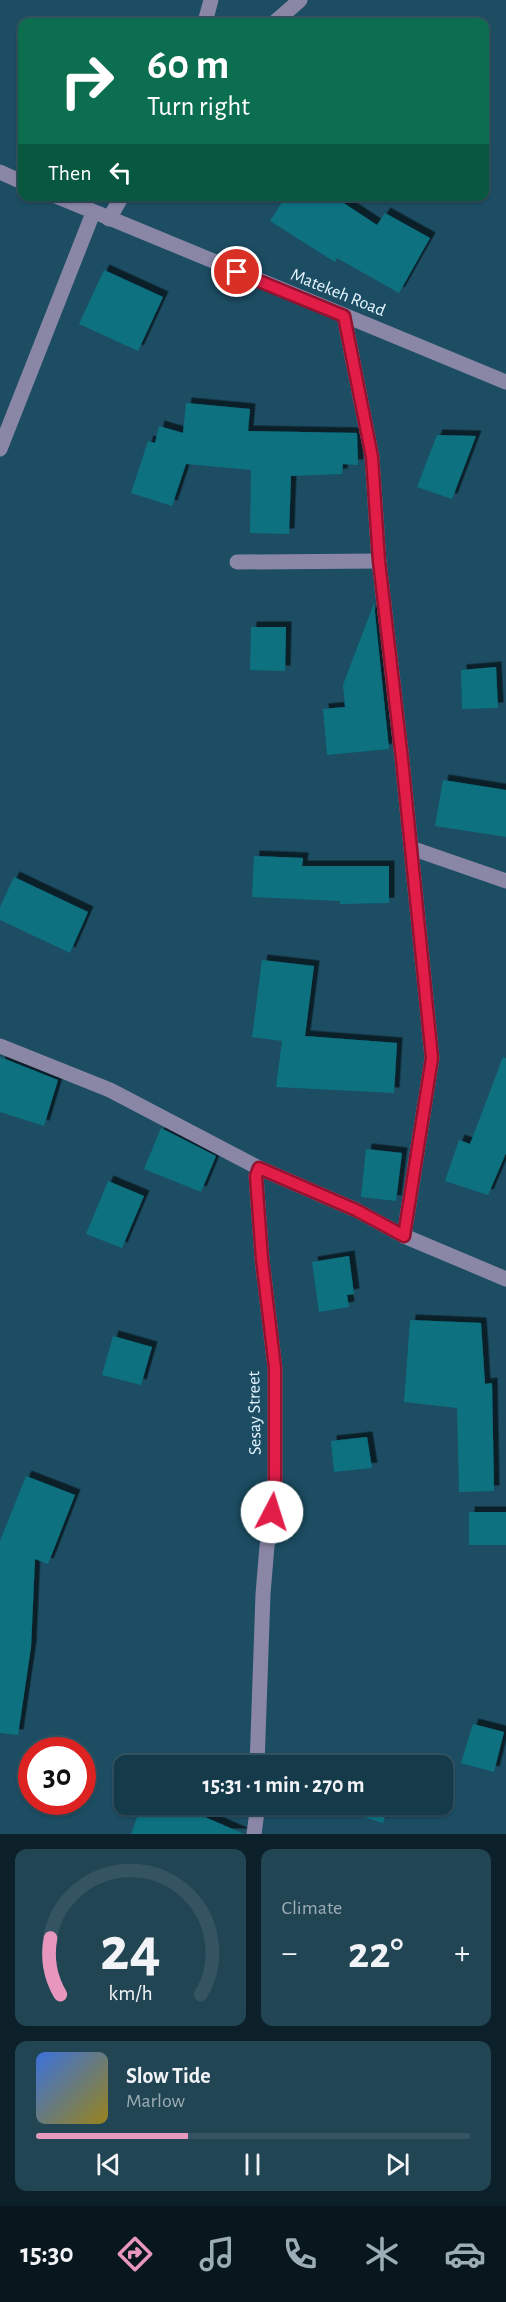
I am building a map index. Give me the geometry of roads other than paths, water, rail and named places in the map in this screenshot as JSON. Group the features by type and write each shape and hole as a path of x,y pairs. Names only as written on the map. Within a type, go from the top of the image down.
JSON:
{"street":[{"path":"206,18 211,0"},
{"path":"280,18 300,0"},
{"path":"0,172 18,180"},
{"name":"Matekeh Road","path":"67,201 506,382"},
{"path":"109,219 119,201"},
{"path":"0,449 93,213"},
{"path":"344,316 372,457 379,561 432,1058 404,1236"},
{"path":"237,562 379,561"},
{"path":"411,848 506,881"},
{"path":"0,1046 110,1090 259,1168 356,1210 404,1236 506,1279"},
{"name":"Sesay Street","path":"256,1755 264,1585 275,1495 275,1368 261,1247 256,1176 259,1168"},
{"path":"254,1834 257,1815"}]}
